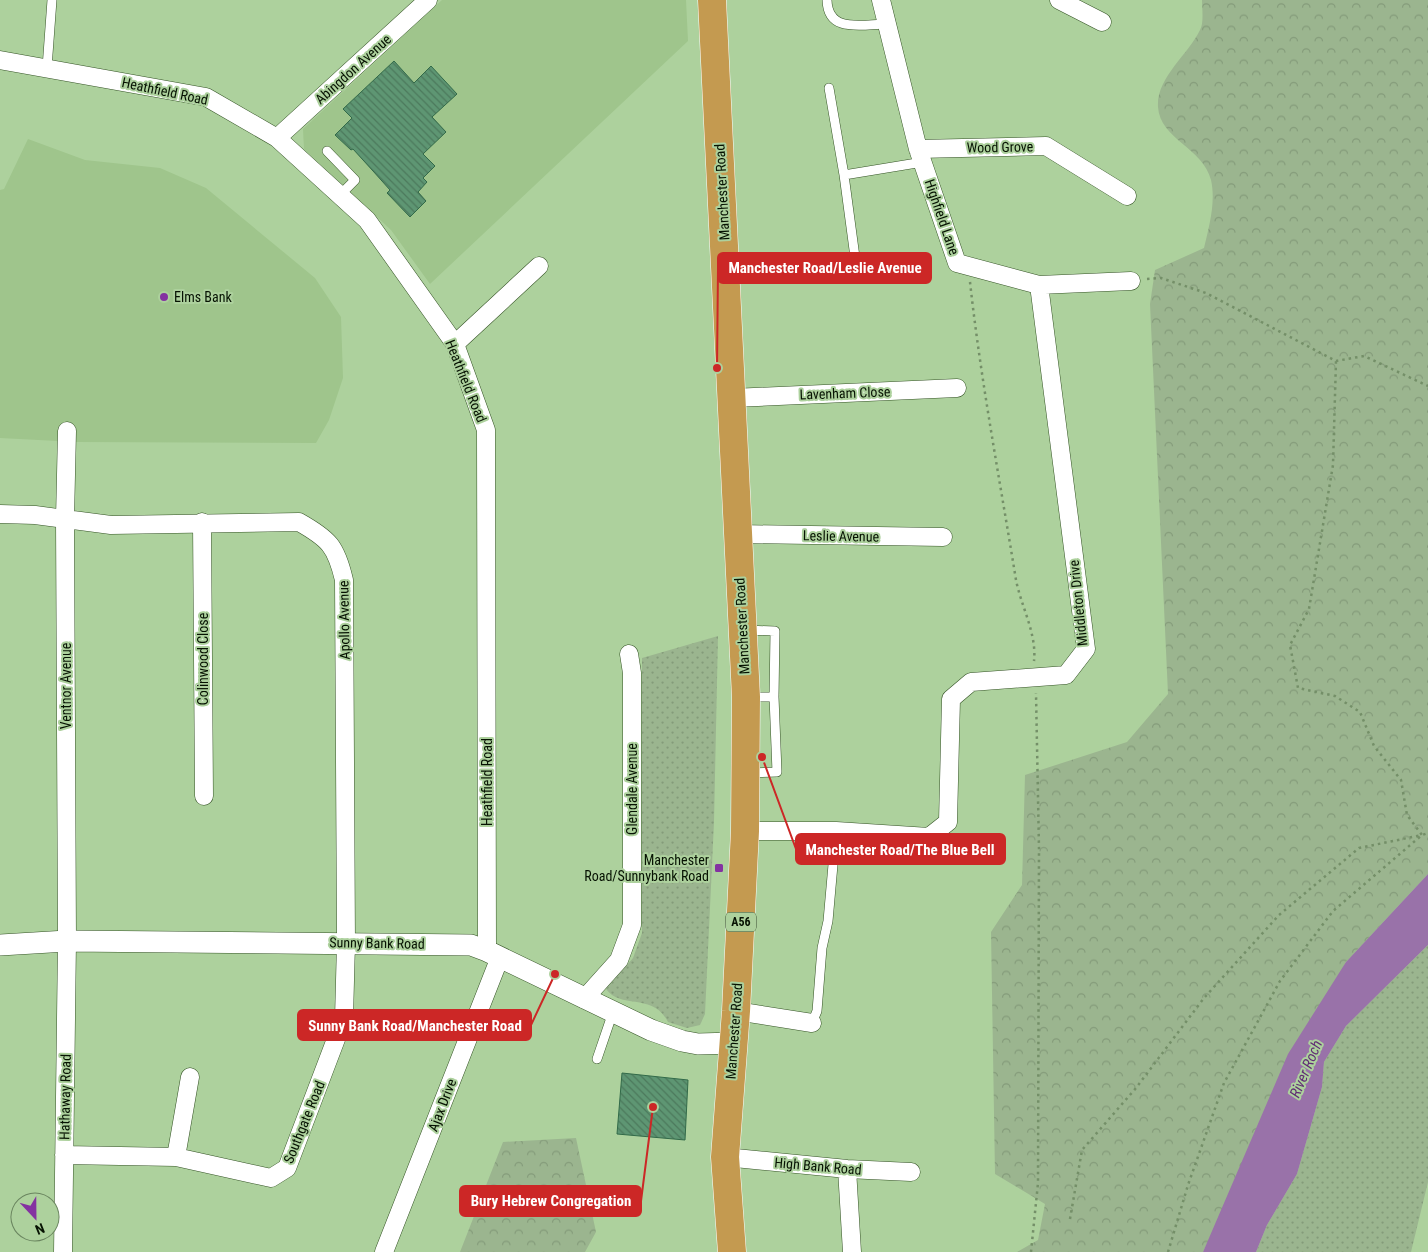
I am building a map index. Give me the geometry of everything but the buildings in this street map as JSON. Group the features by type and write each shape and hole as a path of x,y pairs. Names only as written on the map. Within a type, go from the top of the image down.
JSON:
{"highway":[{"name":"Manchester Road","path":"712,0 733,398 746,697 745,831 736,1011 725,1157 732,1252"}],"street":[{"name":"Abingdon Avenue","path":"277,138 428,0"},
{"name":"Highfield Lane","path":"881,0 921,156 957,263 1038,285 1131,281"},
{"path":"1059,0 1102,22"},
{"name":"Heathfield Road","path":"0,60 206,97 277,138 367,220 455,344 486,430 494,954"},
{"name":"Wood Grove","path":"921,156 1046,146 1127,196"},
{"path":"455,344 539,266"},
{"name":"Middleton Drive","path":"745,831 836,831 929,837 948,822 951,699 972,682 1066,675 1086,649 1038,285"},
{"name":"Lavenham Close","path":"733,398 957,388"},
{"name":"Ventnor Avenue","path":"67,431 65,519 67,941"},
{"name":"Apollo Avenue","path":"0,514 35,515 110,525 202,522 299,522 323,535 339,555 344,580 346,943"},
{"name":"Colinwood Close","path":"202,522 204,796"},
{"name":"Leslie Avenue","path":"738,534 944,537"},
{"name":"Glendale Avenue","path":"584,999 619,960 632,925 632,674 630,654"},
{"name":"Sunny Bank Road","path":"0,945 67,941 471,945 494,954 584,999 620,1010 662,1030 698,1044 734,1043"},
{"name":"Hathaway Road","path":"63,1252 67,941"},
{"name":"Southgate Road","path":"64,1155 176,1157 271,1178 287,1168 344,1018 346,943"},
{"name":"Ajax Drive","path":"384,1252 494,954"},
{"path":"736,1011 812,1024"},
{"path":"176,1157 190,1077"},
{"name":"High Bank Road","path":"725,1157 848,1170 911,1172"},
{"path":"848,1170 852,1252"}],"lane":[{"path":"47,68 52,0"},
{"path":"827,0 827,9 832,20 841,24 887,24"},
{"path":"829,88 858,272"},
{"path":"327,151 355,180 340,195"},
{"path":"844,175 921,156"},
{"path":"742,630 775,631 774,697 777,772 746,773"},
{"path":"746,697 774,697"},
{"path":"812,1024 817,1011 822,948 828,920 836,831"},
{"path":"597,1059 620,1010"}],"path":[{"path":"968,266 976,335 1019,595 1035,649 1032,678 1037,699 1039,849 1038,1183 1031,1252"},
{"path":"1131,281 1161,278 1206,294 1336,361 1364,356 1428,386"},
{"path":"1336,361 1333,465 1309,609 1290,645 1298,688 1335,696 1360,712 1374,746 1402,780 1406,815 1422,835"},
{"path":"1070,1219 1082,1150 1136,1088 1204,998 1280,915 1359,848 1428,833"},
{"path":"1168,1252 1188,1185 1224,1083 1280,981 1334,911 1422,835"}],"shaded area":[{"path":"442,0 686,0 688,41 430,284 391,230 304,149 303,129"},
{"name":"Elms Bank","path":"28,139 85,160 160,168 206,188 315,278 341,317 343,378 329,420 316,443 77,442 0,438 0,190 4,189"}],"green space":[{"path":"1202,0 1428,0 1428,874 1346,962 1203,1252 1017,1252 1038,1240 1045,1204 995,1174 991,932 1022,885 1025,775 1127,742 1168,694 1150,304 1155,270 1204,248 1213,197 1211,180 1207,169 1166,127 1158,107 1159,96 1167,76 1195,39 1201,27"},
{"path":"718,636 714,822 705,1014 700,1025 687,1028 668,1022 662,1013 654,1007 620,999 606,989 633,958 642,933 642,658"},
{"path":"1428,945 1428,1182 1411,1252 1256,1252 1267,1225 1297,1174 1322,1087 1324,1062 1346,1026"},
{"path":"576,1138 596,1232 585,1252 460,1252 503,1142"}],"water":[{"name":"River Roch","path":"1428,874 1428,945 1346,1026 1324,1062 1322,1087 1297,1174 1267,1225 1256,1252 1203,1252 1288,1054 1346,962"}],"place":[{"name":"Elms Bank","path":"164,297"},
{"name":"Manchester Road/Leslie Avenue","path":"717,368"},
{"name":"Manchester Road/The Blue Bell","path":"762,757"},
{"name":"Manchester Road/Sunnybank Road","path":"719,868"},
{"name":"Sunny Bank Road/Manchester Road","path":"555,974"},
{"name":"Bury Hebrew Congregation","path":"653,1107"}]}
